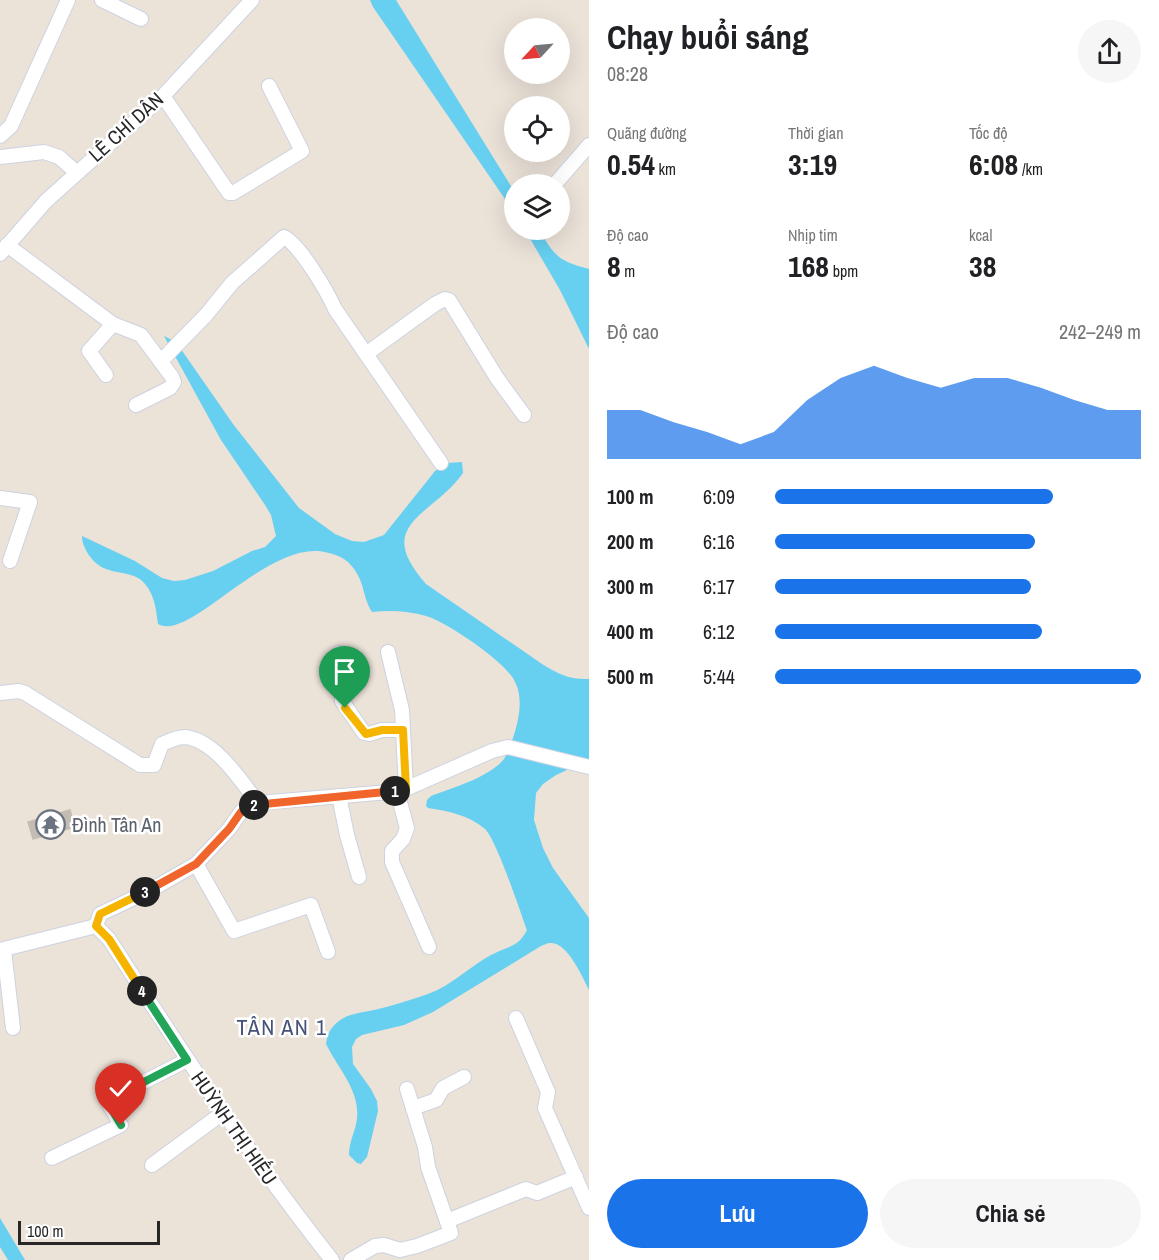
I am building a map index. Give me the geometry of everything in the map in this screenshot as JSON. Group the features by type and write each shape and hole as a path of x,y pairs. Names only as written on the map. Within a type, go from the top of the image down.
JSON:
{"street":[{"path":"0,136 11,126 68,0"},
{"path":"102,0 141,19"},
{"name":"LÊ CHÍ DÂN","path":"4,249 46,201 76,172 163,96 252,0"},
{"path":"163,96 229,193 302,151 269,86"},
{"path":"564,174 589,145"},
{"path":"0,157 44,152 59,157 76,172"},
{"path":"165,357 232,283 284,237 290,240 298,251 441,463"},
{"path":"4,249 113,324 141,335 165,357 174,382 170,388 136,405"},
{"path":"366,354 441,299 449,300 497,378 524,415"},
{"path":"106,375 89,351 113,324"},
{"path":"0,498 30,502 10,561"},
{"path":"388,652 402,710 401,790 407,828 403,839 392,851 392,862 429,947"},
{"path":"339,653 342,701 364,733 403,730"},
{"path":"0,693 19,691 25,693 140,765 154,765 162,744 184,737 195,740 213,751 230,767 258,803"},
{"path":"13,1028 2,950 96,926 100,914 149,891 196,864 229,829 241,812 258,803 401,790 492,751 508,747 584,766"},
{"path":"339,796 359,877"},
{"path":"196,864 234,931 311,905 328,952"},
{"name":"HUỲNH THỊ HIẾU","path":"96,926 109,939 187,1060 283,1198 332,1260"},
{"path":"516,1018 548,1092 545,1108 589,1208"},
{"path":"52,1158 121,1125 107,1101 187,1060"},
{"path":"413,1108 436,1100 443,1088 464,1077"},
{"path":"351,1260 375,1246 384,1245 400,1250 451,1233 428,1167 425,1147 408,1089"},
{"path":"152,1165 224,1112"},
{"path":"447,1221 526,1189 537,1193 576,1177"}],"water":[{"path":"370,0 396,0 504,175 504,197"},
{"path":"531,240 545,240 554,252 564,260 589,269 589,349 560,290"},
{"path":"164,336 176,342 233,424 299,508 335,534 352,541 364,542 384,535 435,471 447,463 462,462 463,473 450,488 423,511 406,534 405,547 411,564 426,584 542,664 564,676 589,679 589,760 556,775 543,784 536,793 534,820 543,848 553,868 589,918 589,990 579,969 568,954 556,944 549,943 433,1012 404,1025 362,1035 356,1039 352,1047 353,1064 371,1089 377,1101 378,1111 367,1157 361,1164 349,1155 357,1108 347,1079 326,1044 332,1028 347,1016 394,1005 436,991 491,955 516,943 527,930 502,861 485,829 465,817 426,806 431,796 480,777 504,759 517,724 520,709 519,694 514,680 499,663 474,643 447,626 426,616 413,613 372,612 354,570 347,561 329,553 306,552 282,559 190,618 172,626 158,624 153,598 141,580 132,575 106,569 93,560 86,551 82,536 135,561 162,578 174,581 185,580 213,571 252,551 265,547 276,536 271,515 221,440"},
{"path":"0,1218 25,1260 8,1260 0,1247"}],"building":[{"name":"Đình Tân An","path":"70,810 75,827 33,839 28,822"}],"place":[{"name":"Đình Tân An","path":"51,825"}],"district":[{"name":"TÂN AN 1","path":"282,1027"}],"route":[{"path":"121,1125 107,1101 187,1060 109,939 96,926 100,914 149,891 196,864 229,829 241,812 258,803 374,794 406,789 403,730 382,730 366,734 345,708"}]}
